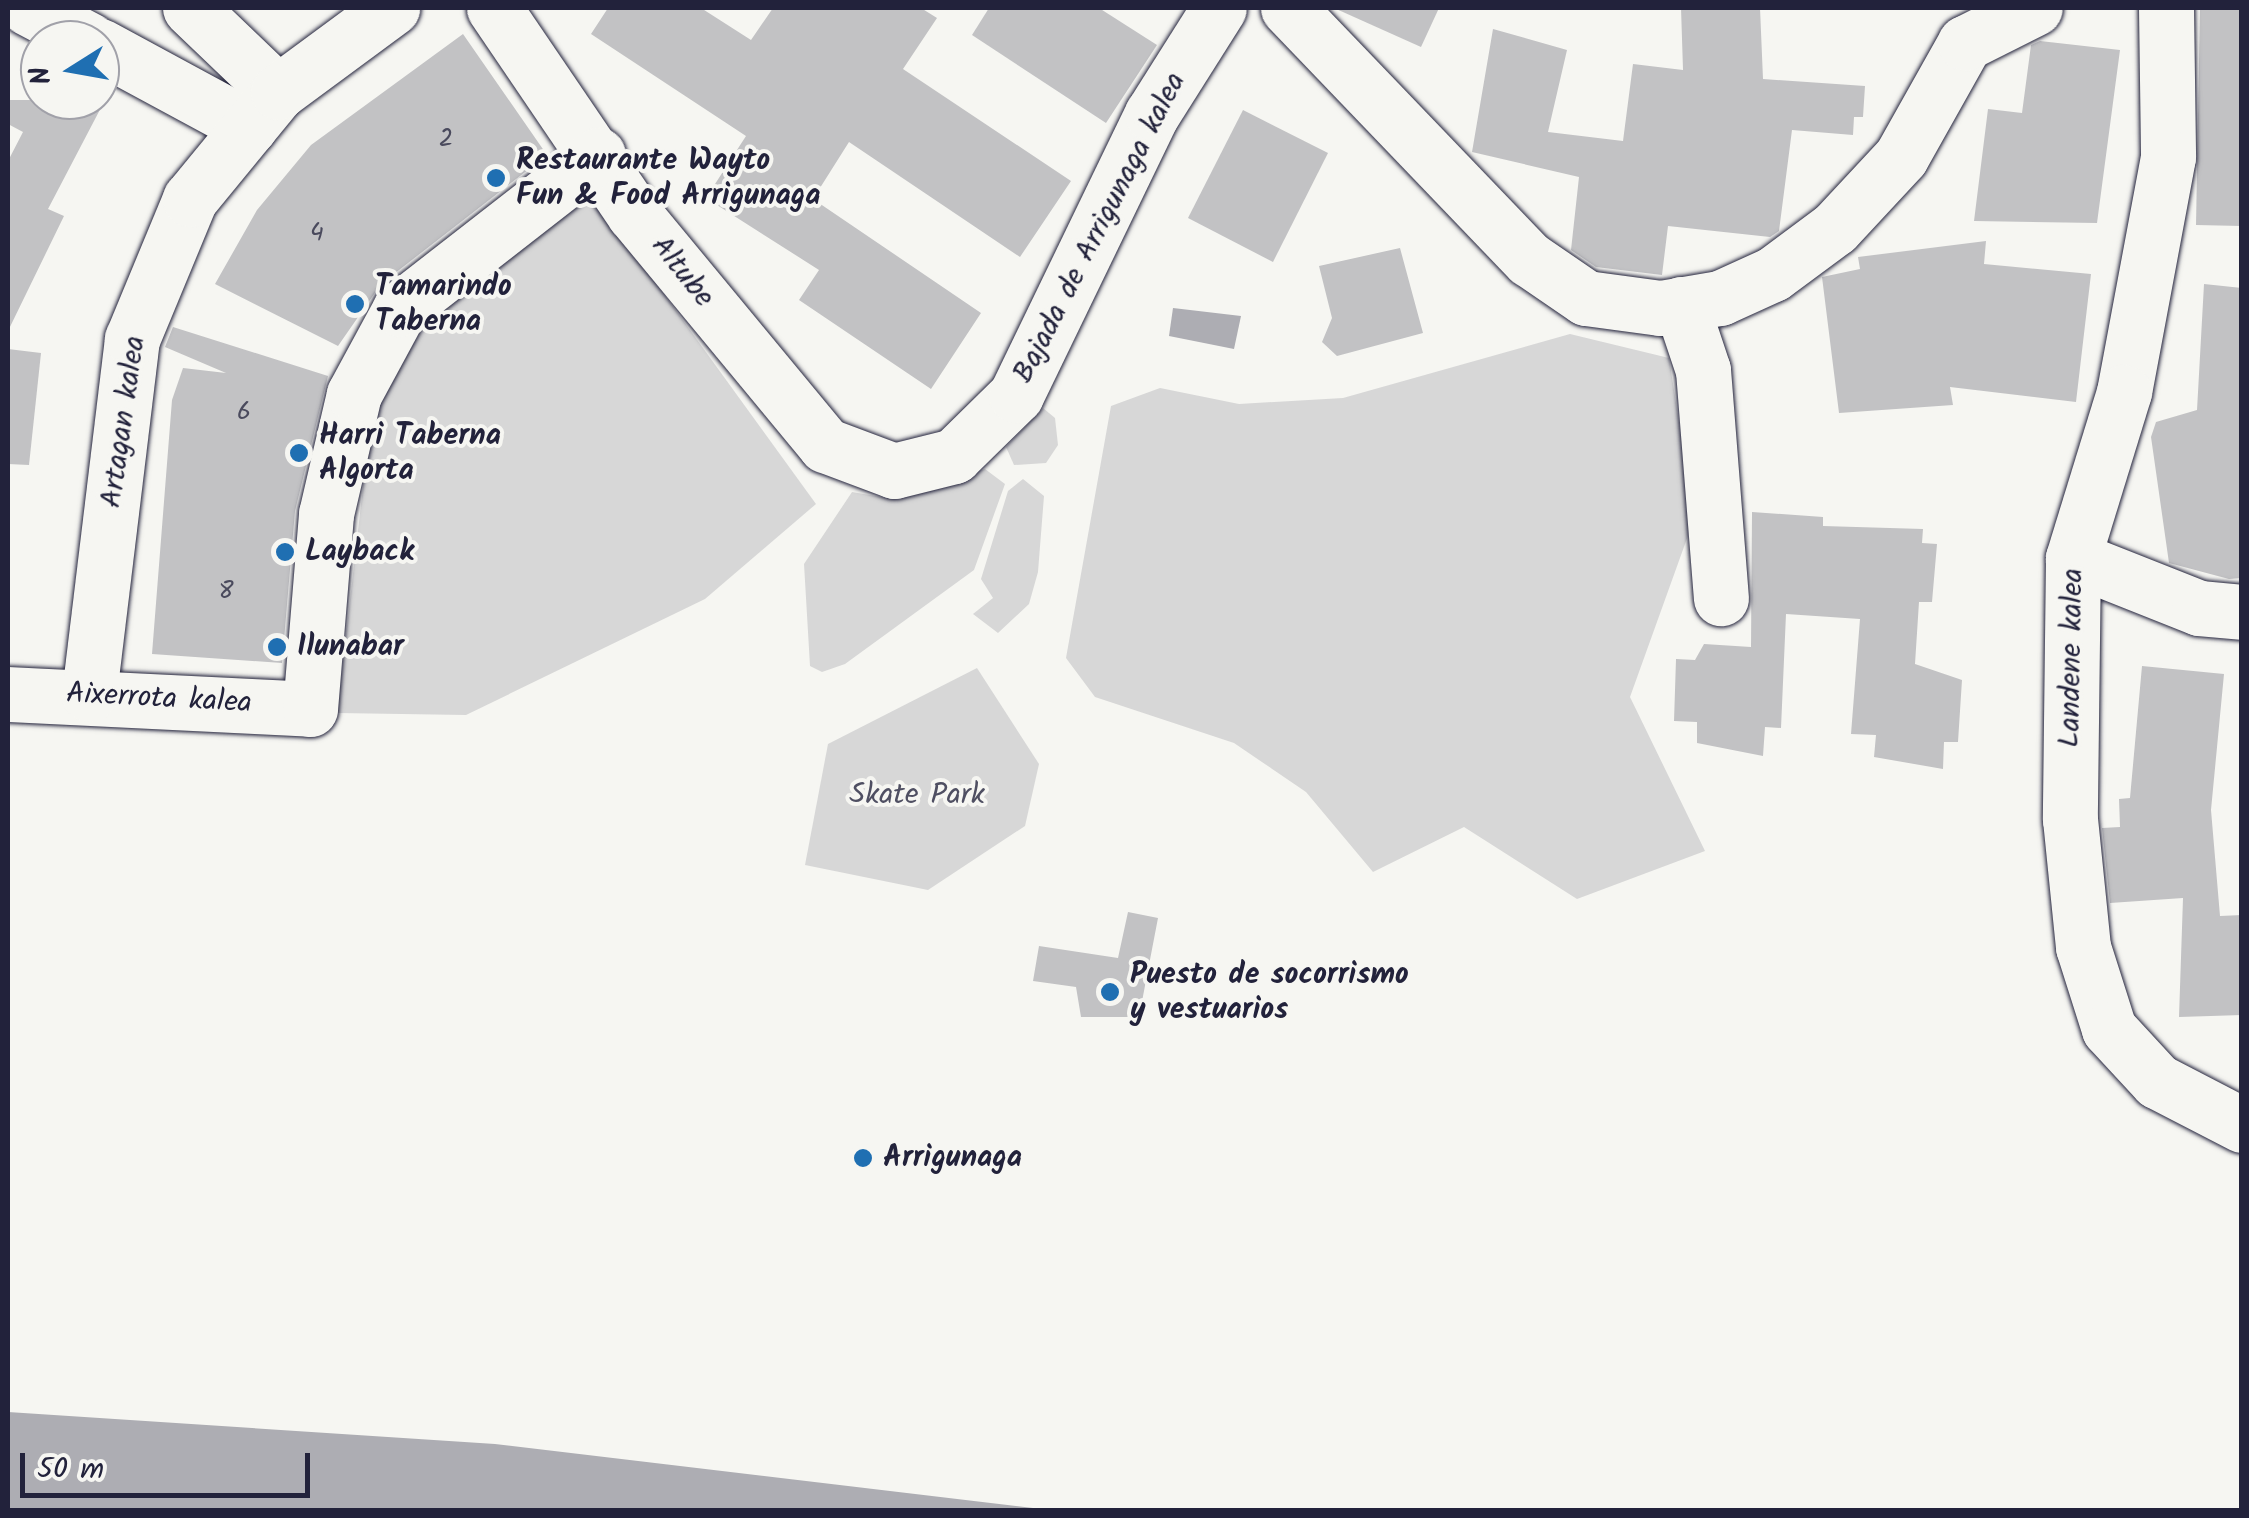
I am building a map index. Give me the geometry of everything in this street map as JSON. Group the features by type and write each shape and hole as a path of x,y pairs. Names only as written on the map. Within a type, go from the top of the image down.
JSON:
{"street":[{"path":"28,8 51,20"},
{"path":"190,8 264,109"},
{"name":"Artagan kalea","path":"88,694 132,339 190,200 264,109 392,8"},
{"name":"Altube","path":"494,8 598,154 634,214 825,446 860,465"},
{"name":"Bajada de Arrigunaga kalea","path":"860,465 894,471 954,456 1016,396 1152,114 1218,8"},
{"path":"1288,8 1529,260 1586,298 1681,304 1774,274 1834,228 1901,156 1952,26 2035,8"},
{"name":"Landene kalea","path":"2166,8 2168,157 2124,392 2073,558 2070,820 2083,947 2109,1030 2157,1081 2242,1125"},
{"path":"120,54 264,109"},
{"name":"Aixerrota kalea","path":"8,694 88,694 310,709 326,514 354,394 400,309 598,154"},
{"path":"1681,304 1702,370 1722,598"},
{"path":"2073,558 2162,596 2242,612"}],"green space":[{"path":"590,192 816,504 705,599 466,715 337,713 371,418 411,339 476,274"},
{"path":"1570,334 1669,358 1694,519 1630,697 1705,851 1577,899 1464,827 1373,872 1306,792 1234,743 1095,697 1066,658 1111,406 1160,388 1239,404 1343,398"},
{"path":"1043,408 1055,418 1058,445 1046,463 1014,465 1006,447"},
{"path":"985,469 1005,484 974,570 845,664 822,672 810,666 804,564 852,492 893,499"},
{"path":"1023,479 1044,496 1038,572 1029,604 998,633 973,614 993,598 981,579 1008,491"},
{"name":"Skate Park","path":"977,668 1039,764 1025,826 928,890 805,865 828,744"}],"shaded area":[{"path":"1173,308 1241,316 1234,349 1169,336"},
{"path":"8,1412 495,1444 1050,1510 8,1510"}],"building":[{"path":"608,8 701,8 751,40 773,8 921,8 937,18 903,69 1071,181 1020,257 849,142 813,199 981,313 931,389 799,300 819,270 706,198 746,136 591,34"},
{"path":"989,8 1099,8 1157,45 1106,123 972,35"},
{"path":"1334,8 1439,8 1421,47"},
{"path":"1681,8 1760,8 1763,79 1865,86 1863,117 1854,117 1853,135 1792,130 1779,231 1770,237 1668,226 1662,275 1596,267 1571,250 1579,177 1472,152 1493,29 1567,50 1548,132 1623,141 1633,64 1683,70"},
{"path":"2200,8 2242,8 2242,226 2196,225"},
{"path":"463,34 547,155 381,284 338,346 215,284 257,210 311,145"},
{"path":"2040,41 2120,50 2097,223 1974,221 1988,109 2022,113 2031,45"},
{"path":"8,100 20,100 20,120 95,120 48,209 64,216 8,331 8,161 23,132 8,124"},
{"path":"1243,110 1328,153 1273,262 1188,218"},
{"path":"1986,241 1984,264 2091,274 2076,402 1950,387 1953,405 1839,413 1822,277 1860,269 1858,257"},
{"path":"1400,248 1423,333 1337,356 1322,342 1332,318 1319,266"},
{"path":"2204,284 2242,288 2242,578 2229,579 2169,563 2151,437 2156,422 2197,410"},
{"path":"173,327 328,376 295,511 282,663 152,654 172,400 183,368 226,373 165,347"},
{"path":"8,349 41,353 29,465 8,464"},
{"path":"1752,512 1823,517 1823,526 1923,529 1922,543 1937,544 1932,602 1919,602 1915,664 1962,680 1958,742 1944,742 1943,769 1874,757 1876,735 1851,734 1860,619 1786,614 1781,728 1765,727 1763,756 1697,743 1697,722 1674,721 1676,659 1695,660 1704,644 1751,647"},
{"path":"2142,666 2224,674 2211,810 2220,916 2242,915 2242,1015 2179,1017 2183,898 2110,903 2102,828 2120,827 2119,799 2130,798"},
{"name":"Puesto de socorrismo y vestuarios","path":"1128,912 1158,918 1139,1017 1081,1017 1076,987 1033,981 1039,946 1118,958"}],"place":[{"name":"Restaurante Wayto Fun & Food Arrigunaga","path":"496,178"},
{"name":"Tamarindo Taberna","path":"355,304"},
{"name":"Harri Taberna Algorta","path":"299,453"},
{"name":"Layback","path":"285,552"},
{"name":"Ilunabar","path":"277,647"},
{"name":"Puesto de socorrismo y vestuarios","path":"1110,992"},
{"name":"Arrigunaga","path":"863,1158"}]}
